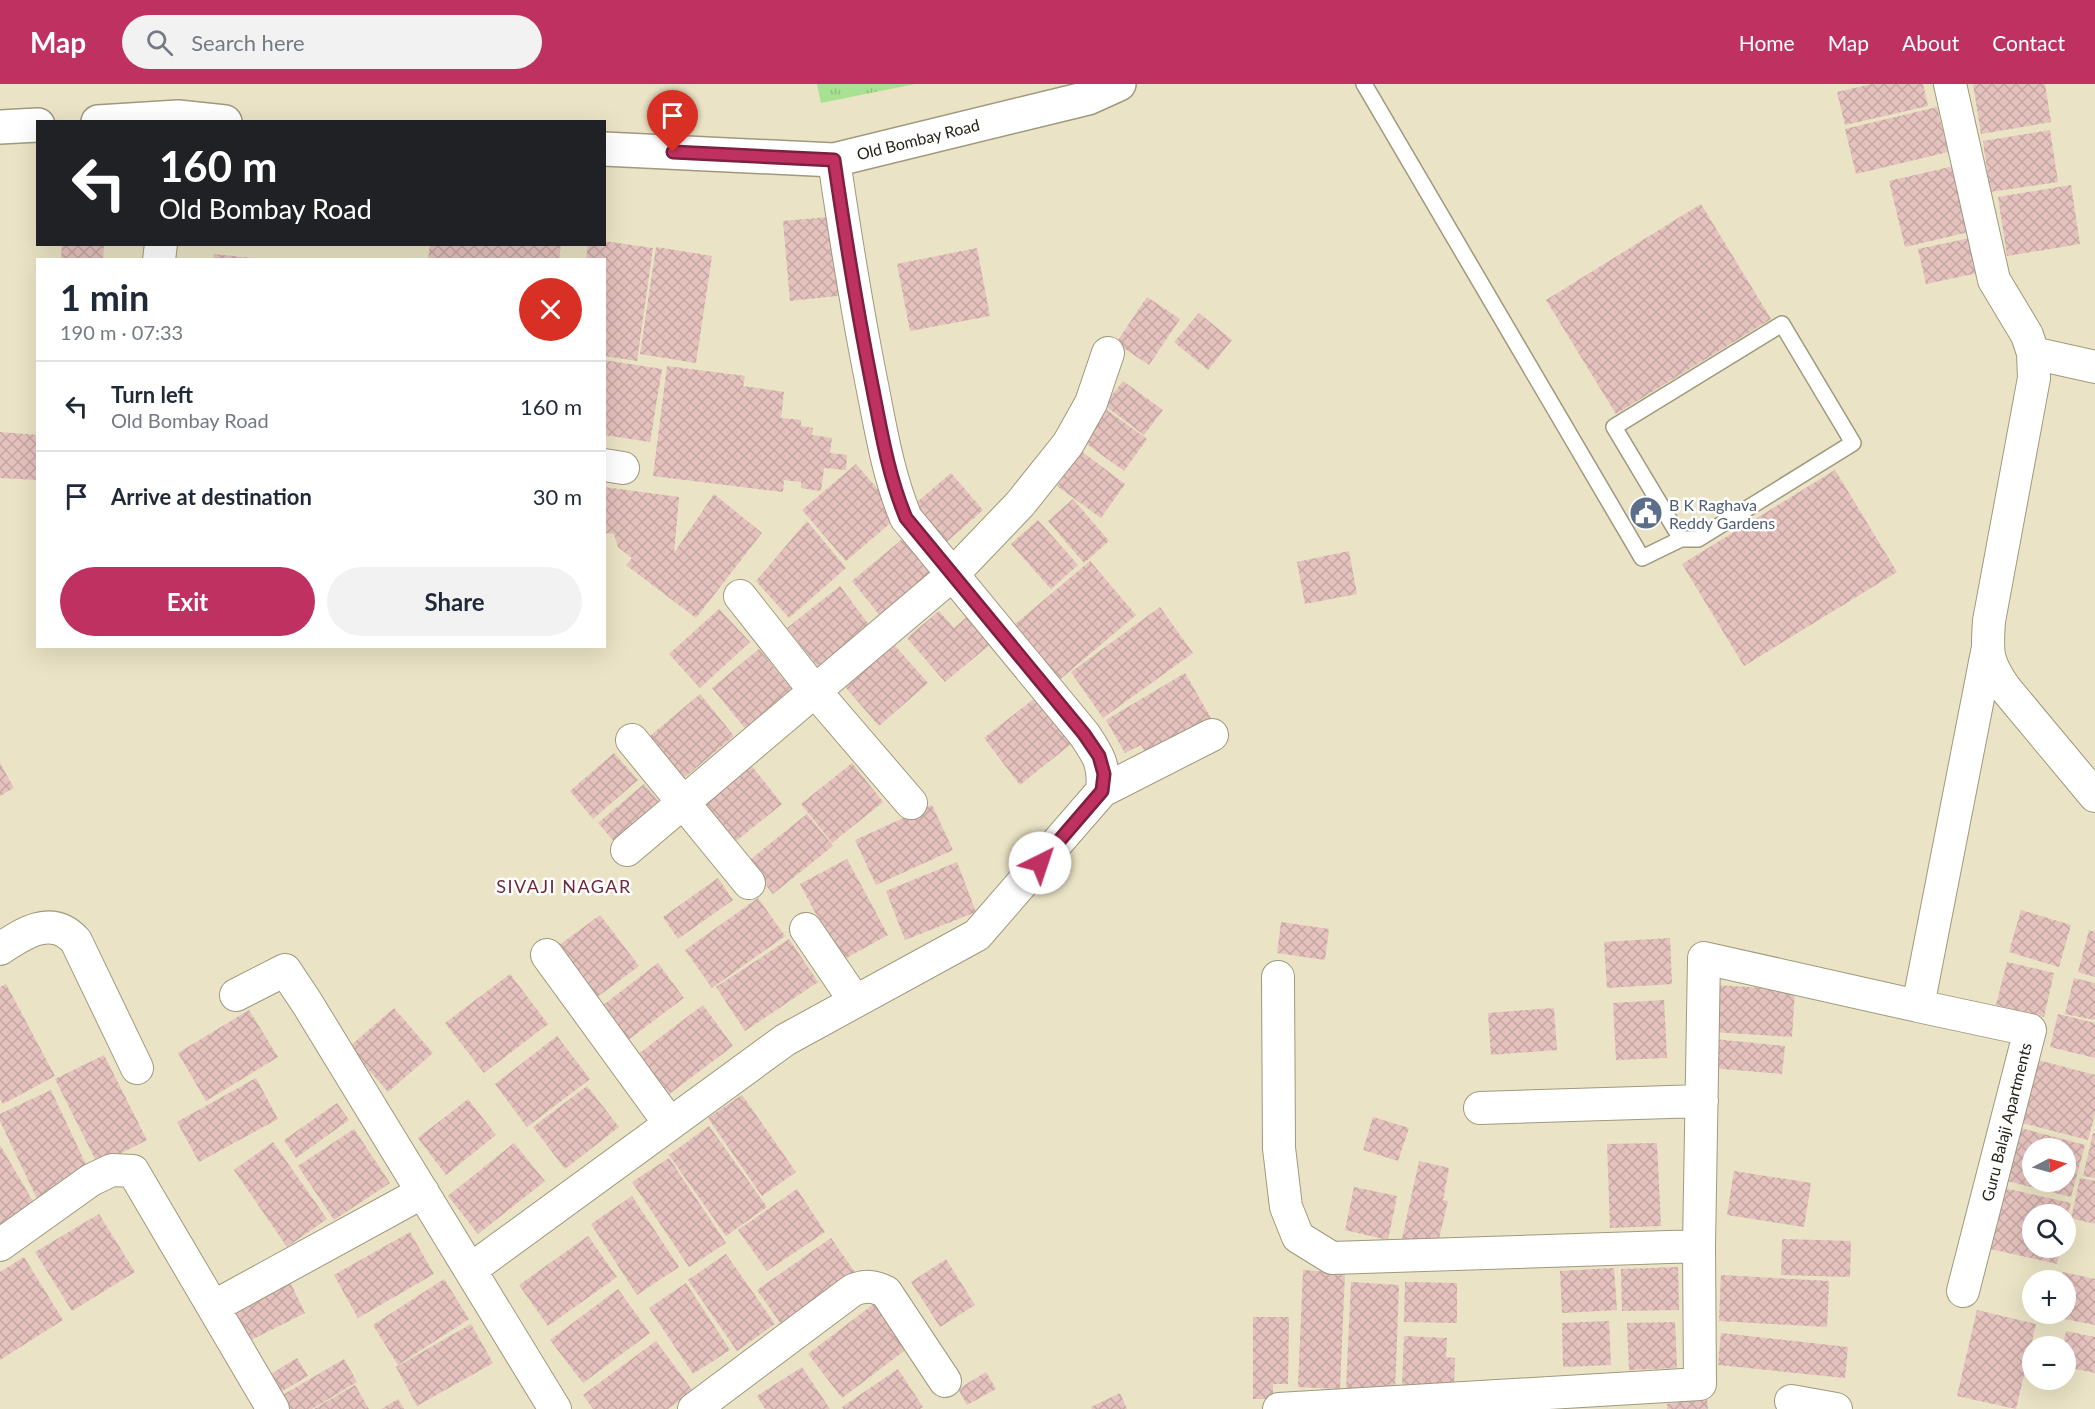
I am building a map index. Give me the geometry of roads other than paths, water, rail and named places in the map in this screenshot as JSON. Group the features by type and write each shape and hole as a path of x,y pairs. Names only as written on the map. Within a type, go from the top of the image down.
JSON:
{"main road":[{"name":"Old Bombay Road","path":"606,149 834,160 1088,98 1119,84"},
{"path":"151,120 194,120"},
{"path":"0,127 36,125"}],"street":[{"path":"1279,1409 1700,1384 1699,1246 1704,958 1918,1006 1988,652 1989,621 2034,378 2033,353 2027,335 1994,280 1950,84"},
{"path":"834,160 854,295 896,495 906,518 1084,734 1099,756 1104,774 1102,791"},
{"path":"627,850 952,575 1020,504 1068,444 1092,403 1108,353"},
{"path":"2033,353 2095,367"},
{"path":"740,596 814,690 911,802"},
{"path":"1988,652 1994,672 2005,688 2095,796"},
{"path":"471,1270 785,1040 977,935 1102,791 1212,735"},
{"path":"632,740 749,883"},
{"path":"0,949 25,933 44,927 69,932 76,941 137,1068"},
{"path":"806,929 855,1001"},
{"path":"547,955 670,1124"},
{"path":"236,996 285,970 555,1409"},
{"path":"1278,977 1279,1148 1286,1208 1298,1237 1332,1258 1699,1246"},
{"name":"Guru Balaji Apartments","path":"1918,1006 2030,1030 1963,1291"},
{"path":"1480,1108 1702,1101"},
{"path":"0,1245 91,1180 112,1170 133,1171 273,1409"},
{"path":"213,1307 423,1192"},
{"path":"694,1409 853,1290 864,1286 875,1287 886,1292 945,1381"},
{"path":"1791,1401 1836,1409"}],"lane":[{"path":"1364,84 1642,558 1681,539 1698,539 1853,443 1782,324 1614,427 1681,539"}],"place":[{"name":"B K Raghava Reddy Gardens","path":"1646,513"}],"district":[{"name":"SIVAJI NAGAR","path":"564,886"}]}
